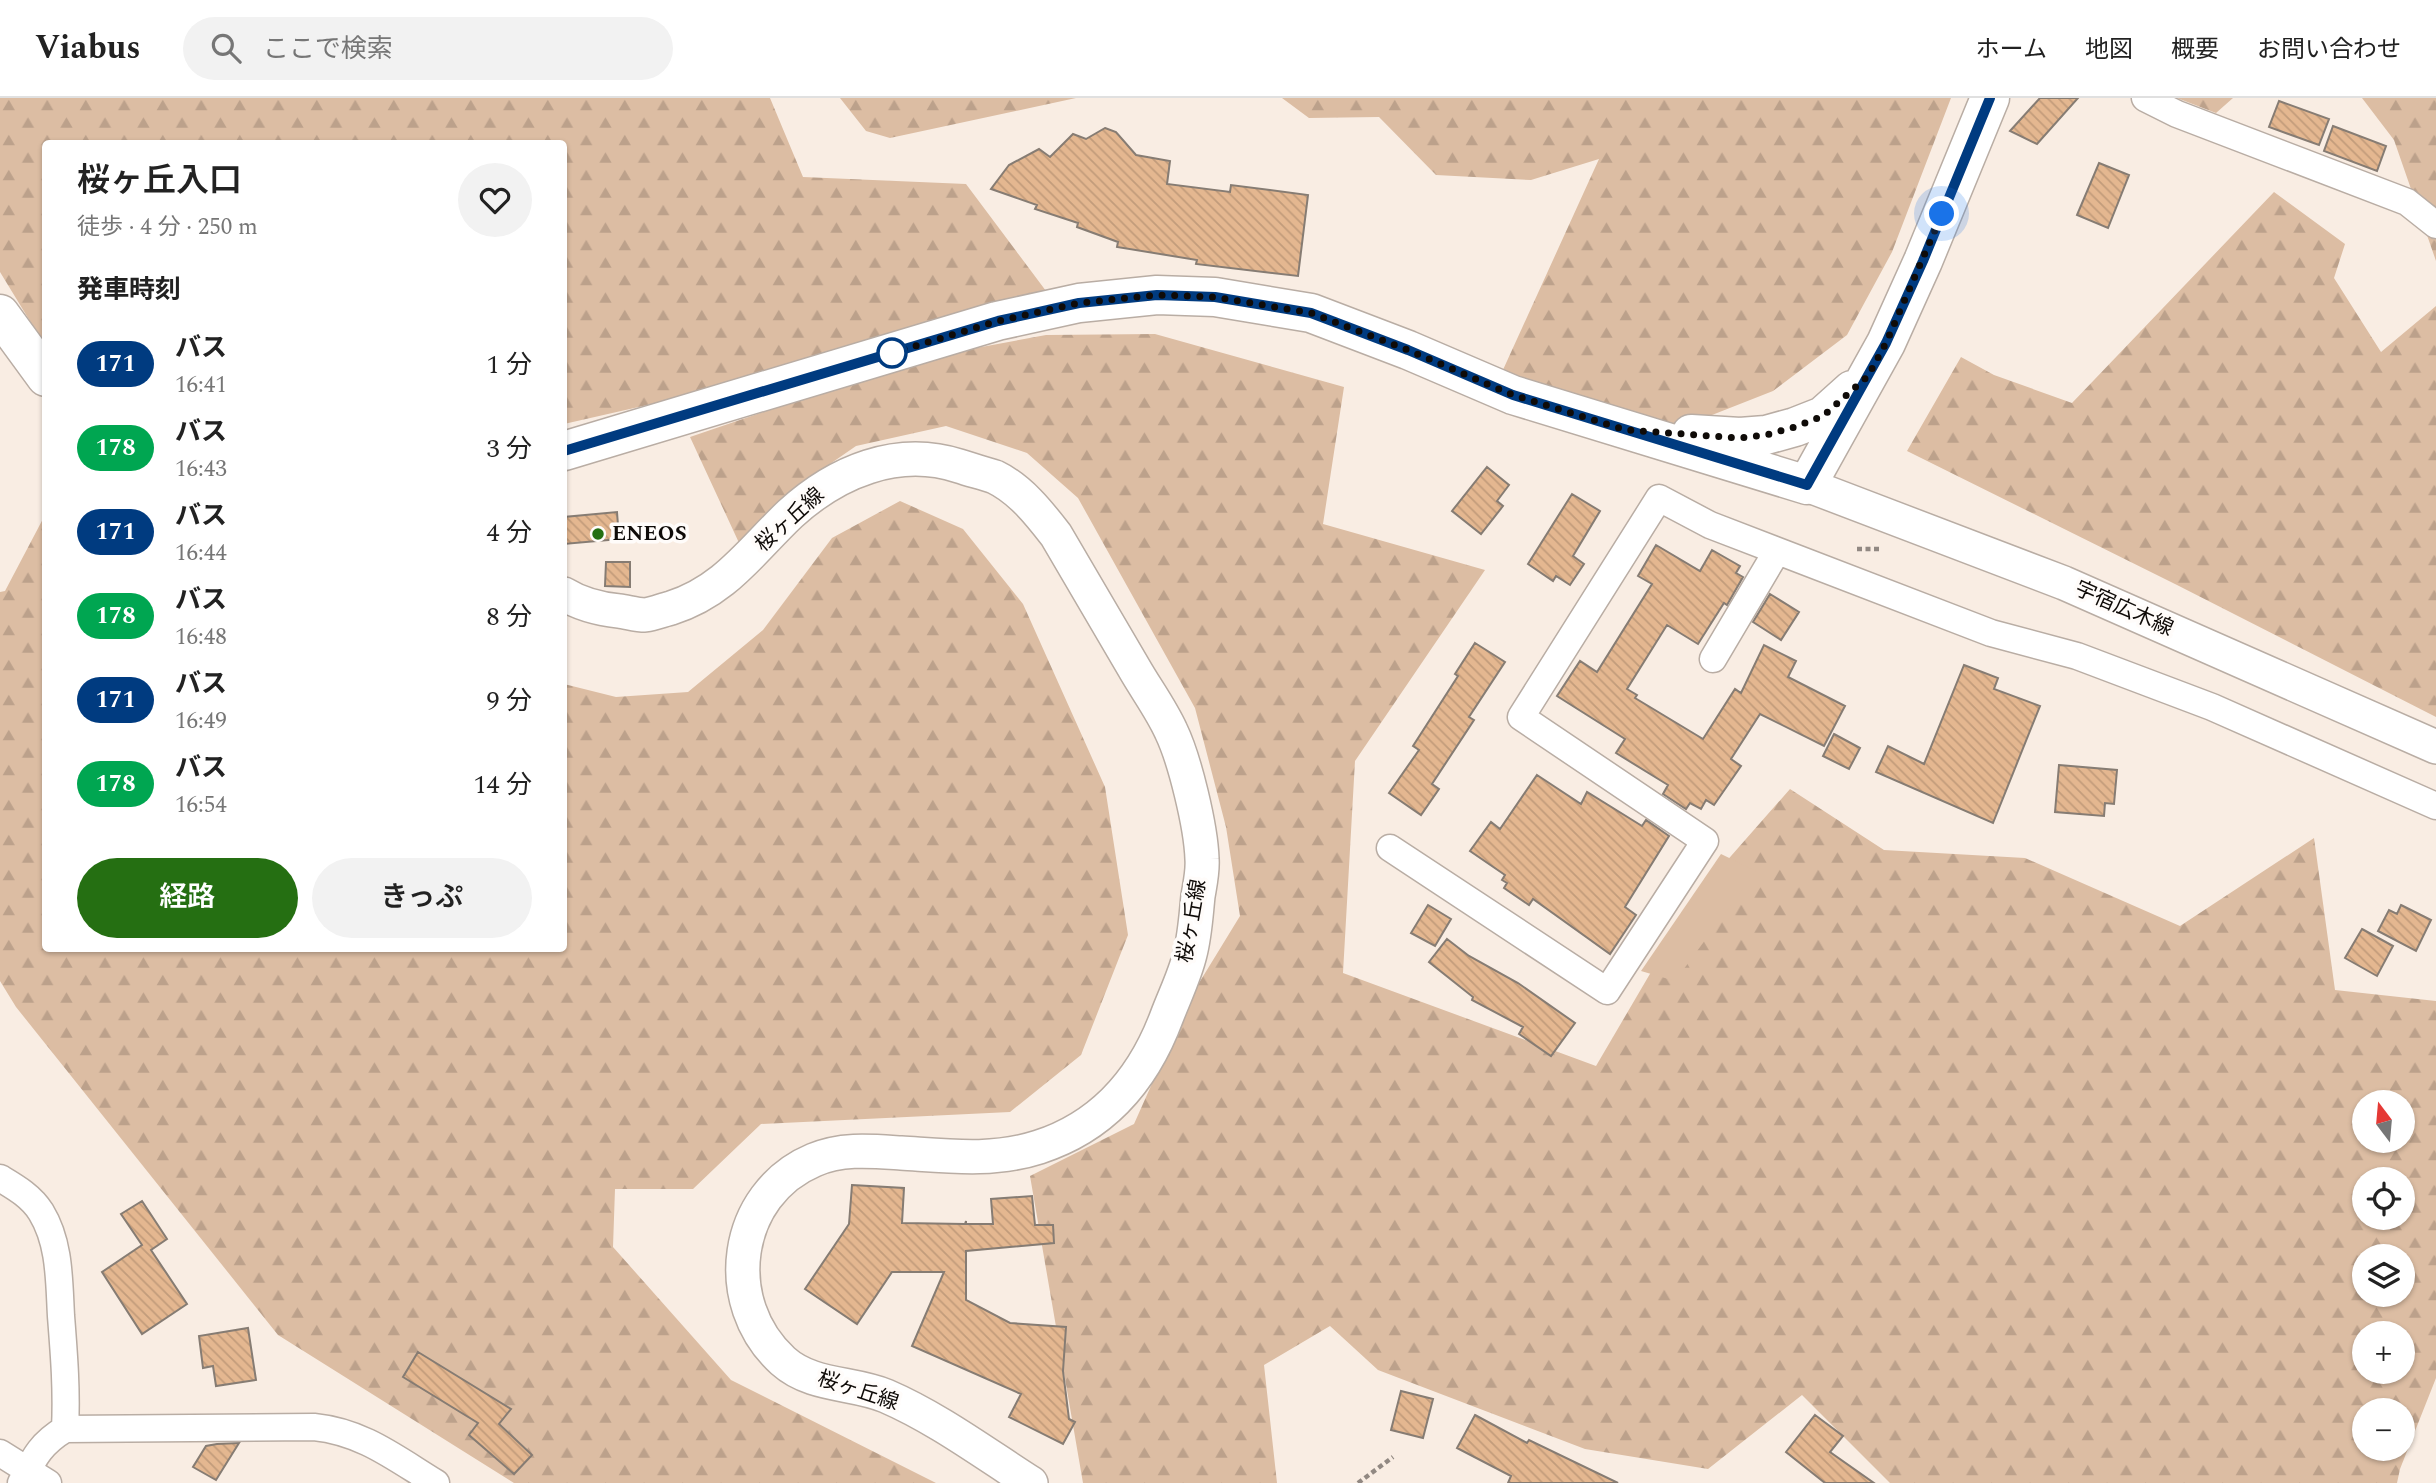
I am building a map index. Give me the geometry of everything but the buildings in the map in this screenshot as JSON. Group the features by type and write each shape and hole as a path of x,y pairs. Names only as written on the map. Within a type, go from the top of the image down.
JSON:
{"main road":[{"path":"567,450 998,321 1079,303 1157,295 1215,297 1311,313 1408,350 1513,395 1807,485 1886,343 1990,98"},
{"path":"0,314 42,372"},
{"path":"1626,430 1740,438 1766,435 1823,416 1868,376"}],"street":[{"path":"2146,98 2177,114 2407,202 2436,225"},
{"name":"桜ヶ丘線","path":"567,595 601,609 646,615 687,603 724,580 755,552 789,515 817,492 851,472 887,460 917,458 943,461 996,478 1033,506 1056,535 1172,733 1191,793 1202,859 1196,921 1190,954 1162,1030 1139,1072 1120,1096 1100,1116 1070,1135 1012,1155 972,1158 840,1151 813,1160 791,1173 771,1190 755,1213 744,1244 742,1279 752,1315 766,1342 785,1363 827,1383 882,1394 914,1410 1031,1483"},
{"name":"宇宿広木線","path":"1807,485 2064,583 2436,747"},
{"path":"1390,848 1607,991 1704,841 1521,717 1659,498 1710,525 1991,633 2077,656 2212,707 2436,806"},
{"path":"1713,659 1777,551"},
{"path":"0,1178 22,1191 39,1209 51,1231 56,1252 67,1397 65,1429"},
{"path":"0,1454 32,1479 37,1452 47,1440 65,1429 314,1427 339,1430 362,1438 436,1483"}],"path":[{"path":"1856,549 1881,550"},
{"path":"1358,1483 1393,1457"}],"green space":[{"path":"0,98 770,98 803,177 966,184 1046,291 744,383 567,423 567,140 42,140 42,337 0,272"},
{"path":"840,98 1076,98 890,138 866,131"},
{"path":"1282,98 1951,98 1892,252 1847,335 1773,391 1684,426 1609,419 1502,372 1599,159 1531,180 1436,175 1379,117 1309,118"},
{"path":"2177,98 2233,98 2216,113"},
{"path":"2362,98 2436,98 2436,261 2394,140"},
{"path":"2274,192 2345,244 2334,278 2381,352 2436,306 2436,717 1907,451 1961,357 1994,375 2072,403"},
{"path":"1155,334 1344,387 1323,524 1485,570 1355,761 1343,973 1596,1066 1695,897 1790,789 1884,850 2025,858 2180,926 2314,838 2335,990 2436,1001 2436,1378 2415,1431 2415,1398 2352,1398 2352,1461 2403,1461 2397,1483 1890,1483 1802,1395 1708,1469 1585,1449 1378,1370 1330,1326 1264,1365 1277,1483 1083,1483 1030,1176 1134,1124 1191,996 1240,916 1226,827 1195,708 1078,498 1027,453 946,426 856,446 788,493 740,545 690,437 922,358 1046,335"},
{"path":"900,501 963,529 1023,604 1105,787 1128,935 1081,1055 1010,1112 761,1124 693,1189 615,1189 613,1247 731,1380 936,1483 514,1483 278,1335 16,1007 0,981 0,592 5,591 42,521 42,952 567,952 567,685 616,697 688,692 763,630 832,538"},
{"path":"1721,854 1756,871 1675,981 1641,971"}],"bus line":[{"name":"171","path":"567,450 998,321 1079,303 1157,295 1215,297 1311,313 1408,350 1513,395 1807,485 1886,343 1990,98"}],"place":[{"name":"ENEOS","path":"598,534"}],"route":[{"path":"892,353 998,321 1079,303 1157,295 1215,297 1311,313 1408,350 1513,395 1626,430 1740,438 1766,435 1823,416 1868,376 1886,343 1942,214"}]}
